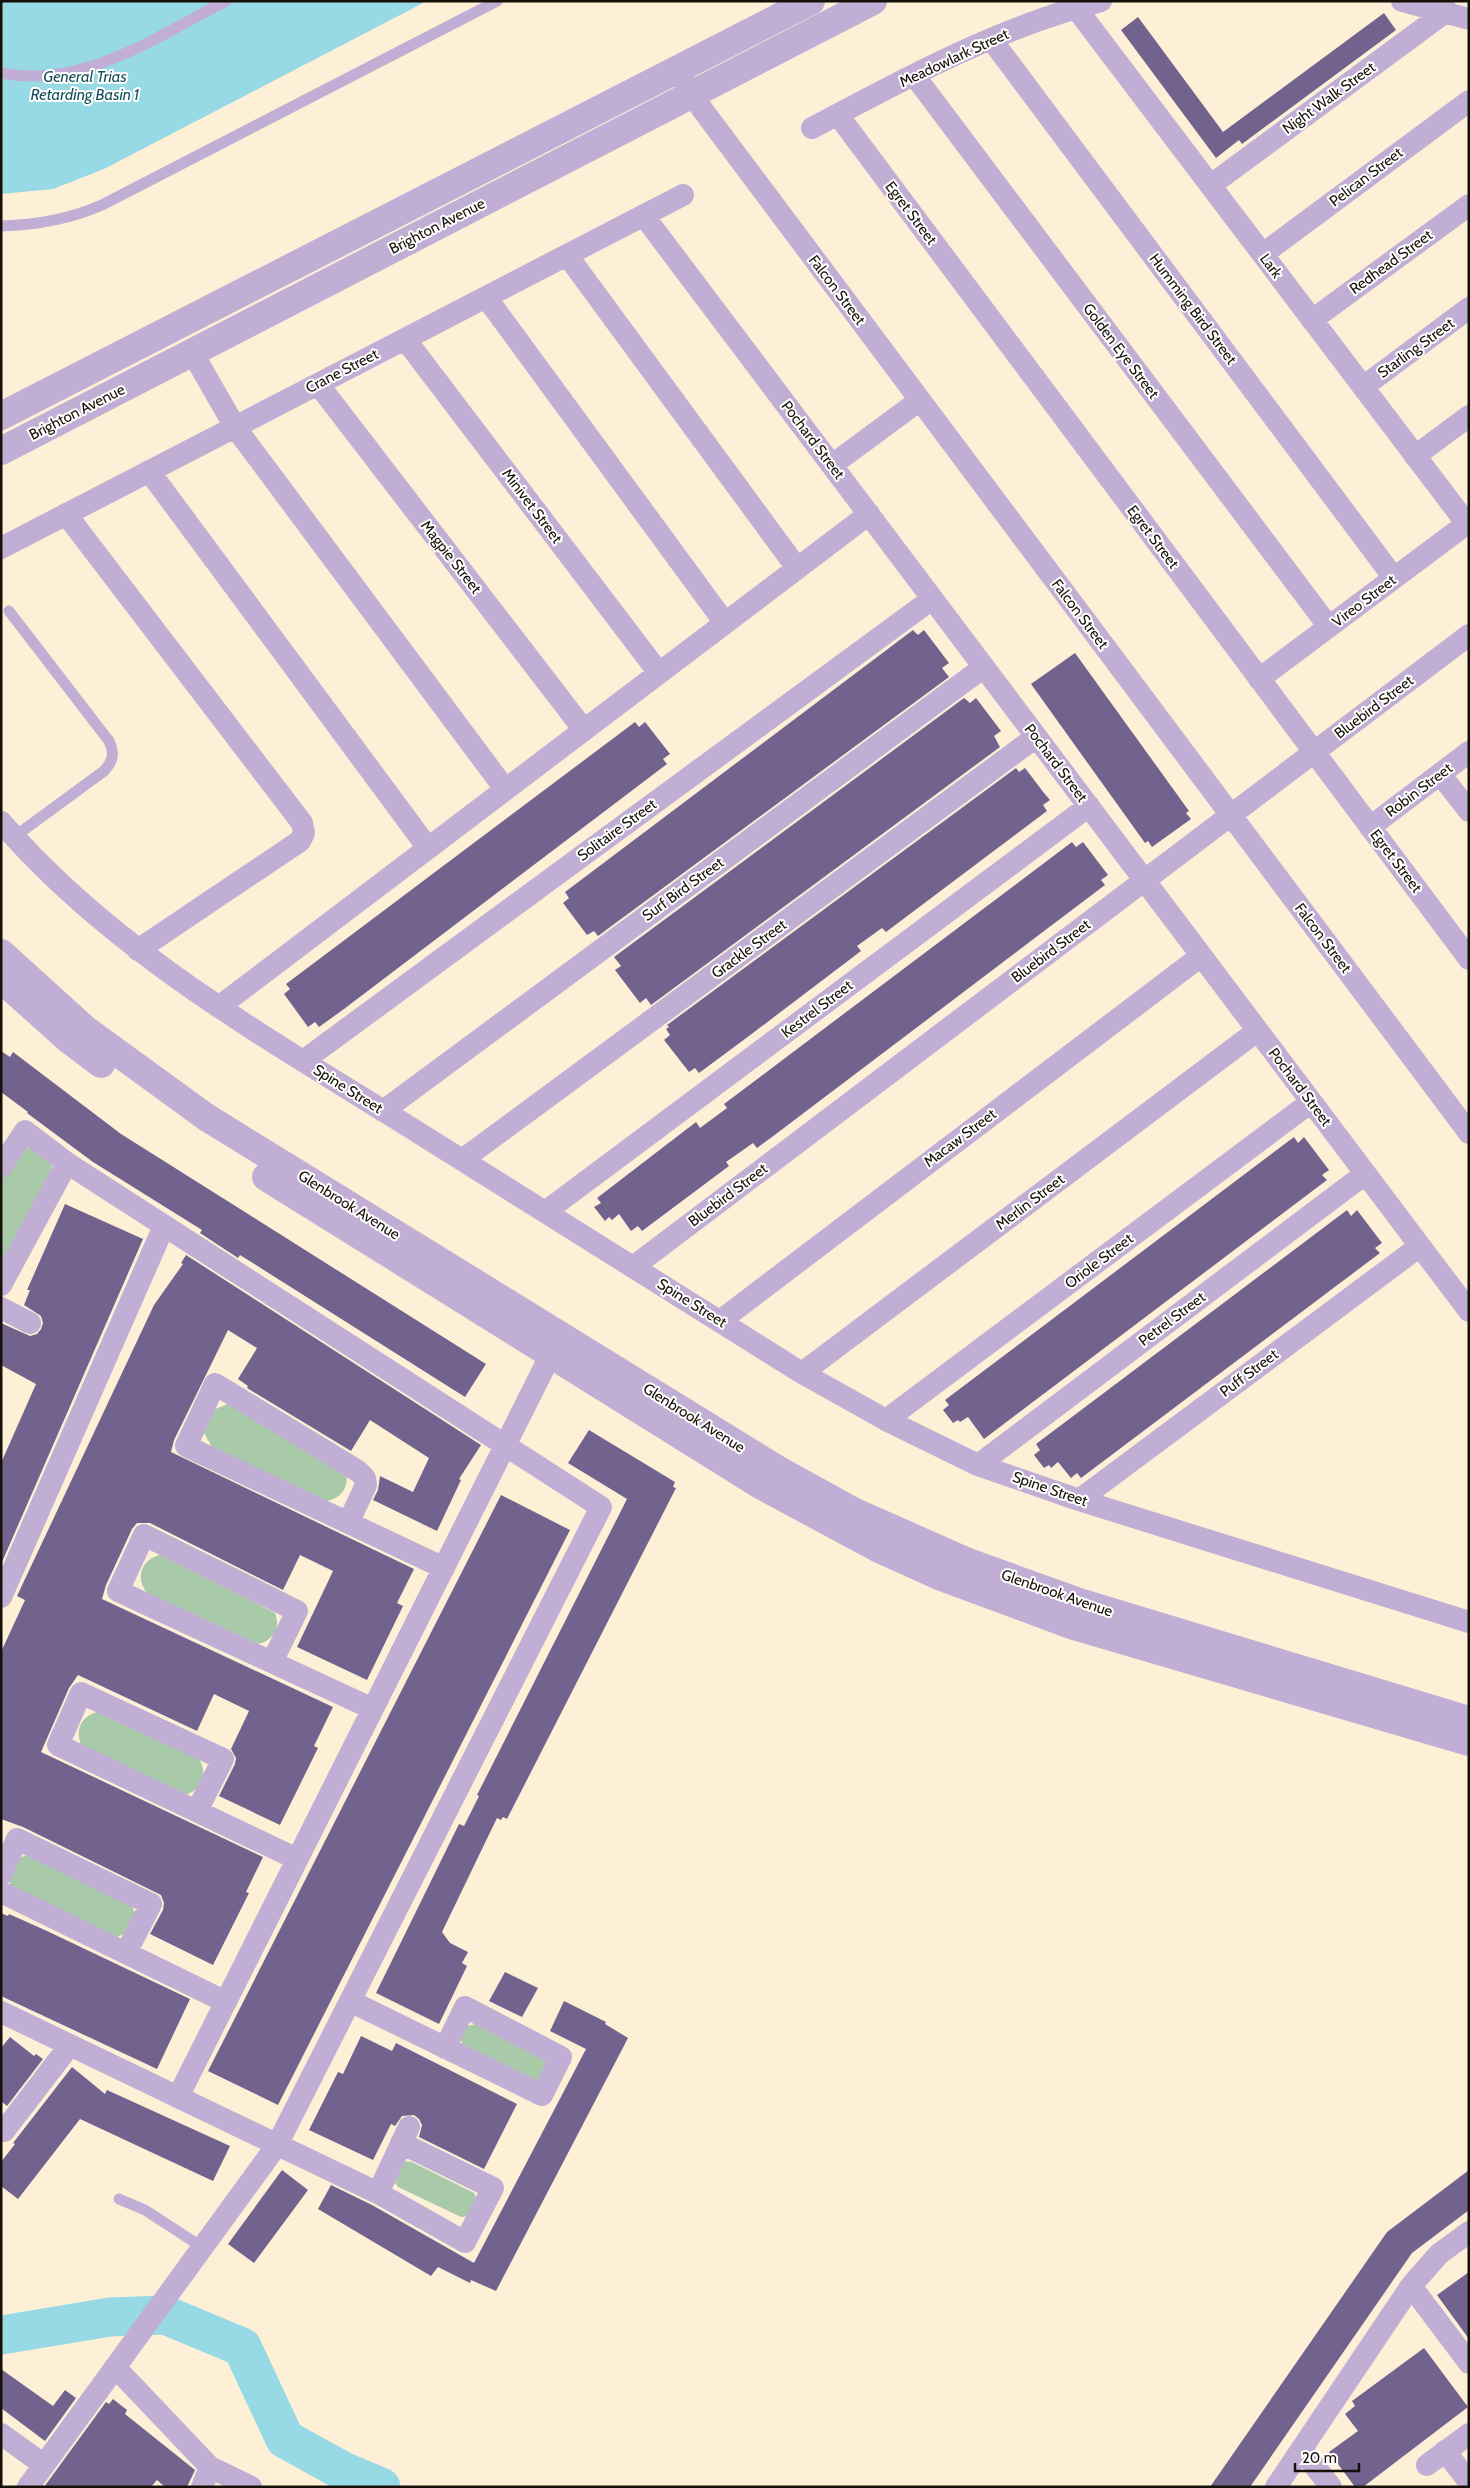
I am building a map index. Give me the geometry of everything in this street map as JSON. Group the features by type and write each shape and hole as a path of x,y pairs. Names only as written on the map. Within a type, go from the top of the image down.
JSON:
{"street":[{"name":"Brighton Avenue","path":"1,416 678,71 811,1"},
{"name":"Brighton Avenue","path":"1,451 873,1"},
{"name":"Meadowlark Street","path":"812,128 991,39 1100,1"},
{"path":"1402,1 1469,18"},
{"name":"Lark","path":"1076,8 1415,456 1468,523"},
{"name":"Night Walk Street","path":"1211,186 1447,12"},
{"name":"Humming Bird Street","path":"991,39 1394,578"},
{"name":"Falcon Street","path":"678,71 691,95 1469,1133"},
{"name":"Golden Eye Street","path":"914,76 1329,627"},
{"name":"Pelican Street","path":"1263,254 1469,101"},
{"name":"Egret Street","path":"838,115 1469,959"},
{"name":"Crane Street","path":"1,548 683,195"},
{"name":"Redhead Street","path":"1312,320 1469,205"},
{"name":"Pochard Street","path":"644,216 1469,1312"},
{"path":"567,255 797,568"},
{"path":"486,297 725,623"},
{"name":"Starling Street","path":"1363,387 1469,308"},
{"name":"Minivet Street","path":"405,339 658,673"},
{"path":"192,352 235,426 506,789"},
{"name":"Magpie Street","path":"318,384 584,730"},
{"path":"832,465 920,400"},
{"path":"1415,456 1469,416"},
{"path":"149,471 428,848"},
{"path":"66,514 302,823 304,833 300,841 138,950"},
{"path":"220,1006 869,514"},
{"name":"Vireo Street","path":"1259,679 1468,523"},
{"name":"Solitaire Street","path":"303,1061 932,599"},
{"name":"Bluebird Street","path":"633,1267 1469,635"},
{"name":"Surf Bird Street","path":"383,1111 984,667"},
{"name":"Grackle Street","path":"462,1160 1036,737"},
{"name":"Robin Street","path":"1370,827 1469,752"},
{"path":"1440,774 1469,811"},
{"name":"Kestrel Street","path":"545,1212 1089,806"},
{"name":"Spine Street","path":"8,829 43,868 138,950 220,1006 303,1061 633,1267 802,1372 886,1420 978,1465 1079,1500 1469,1622"},
{"name":"Glenbrook Avenue","path":"1,953 85,1029 206,1117 768,1464 853,1510 968,1562 1082,1603 1469,1720"},
{"name":"Macaw Street","path":"720,1321 1201,956"},
{"name":"Glenbrook Avenue","path":"1,979 68,1040 195,1132 762,1486 837,1528 939,1576 1074,1626 1469,1742"},
{"name":"Merlin Street","path":"802,1372 1258,1031"},
{"name":"Oriole Street","path":"886,1420 1311,1102"},
{"path":"1,1167 25,1131 67,1163 601,1507 277,2144 28,2487"},
{"path":"1,1285 67,1163"},
{"name":"Petrel Street","path":"978,1465 1365,1174"},
{"path":"1,1597 164,1226"},
{"name":"Puff Street","path":"1079,1500 1420,1246"},
{"path":"1,1308 30,1323"},
{"path":"178,2097 551,1354"},
{"path":"349,1521 366,1485 365,1478 358,1471 215,1384 186,1446 349,1521 444,1568"},
{"path":"272,1662 297,1611 144,1535 118,1592 373,1709"},
{"path":"197,1811 223,1759 81,1693 58,1745 298,1860"},
{"path":"1,1874 17,1839 151,1904 126,1953"},
{"path":"1,1892 226,2002"},
{"path":"350,2001 446,2048 542,2095 561,2057 465,2007 446,2048"},
{"path":"1,2012 378,2193 465,2242 493,2188 405,2135 378,2193"},
{"path":"4,2131 70,2045"},
{"path":"1276,2487 1411,2286 1439,2254 1469,2232"},
{"path":"1411,2286 1469,2363"},
{"path":"115,2368 206,2477 251,2487"},
{"path":"1,2434 44,2465"},
{"path":"1427,2465 1469,2434"},
{"path":"1302,2450 1331,2487"},
{"path":"1445,2451 1469,2482"}],"lane":[{"path":"1,73 35,77 79,71 122,54 226,1"},
{"path":"1,226 59,219 102,205 497,1"},
{"path":"8,829 104,771 112,762 114,752 110,741 9,611"},
{"path":"119,2199 146,2210 202,2247"}],"green space":[{"path":"28,1147 51,1160 52,1167 1,1270 1,1176"},
{"path":"228,1404 347,1476 346,1485 342,1492 336,1498 327,1501 212,1447 204,1433 213,1410"},
{"path":"159,1555 166,1556 275,1613 277,1624 275,1633 268,1640 258,1644 148,1594 142,1582 142,1571 147,1562"},
{"path":"97,1712 198,1758 203,1769 202,1780 199,1785 191,1793 185,1795 81,1745 79,1729 81,1724 91,1714"},
{"path":"28,1855 132,1906 135,1913 128,1932 115,1938 12,1888 9,1881 21,1857"},
{"path":"476,2024 545,2060 547,2064 538,2079 534,2081 463,2046 460,2037 467,2026"},
{"path":"403,2161 412,2162 474,2193 476,2197 470,2216 461,2217 398,2187 395,2183"}],"water":[{"name":"General Trias Retarding Basin 1","path":"1,1 427,1 104,169 53,189 1,194"}],"building":[{"path":"1384,13 1396,30 1242,144 1239,140 1216,158 1121,30 1138,17 1223,132"},
{"path":"913,630 918,635 924,630 949,663 942,668 949,677 598,936 594,931 587,935 563,903 569,898 565,892"},
{"path":"1075,653 1189,811 1186,813 1191,819 1152,847 1148,841 1145,843 1031,684"},
{"path":"964,698 970,703 976,698 1001,731 994,736 1000,747 651,1005 646,998 640,1003 615,970 621,966 614,957"},
{"path":"635,722 639,727 645,722 670,754 663,759 667,764 344,1009 319,1027 315,1022 308,1027 284,994 290,989 286,984"},
{"path":"1016,768 1019,772 1025,768 1050,800 1043,805 1047,811 886,932 882,928 857,946 861,951 699,1073 695,1068 689,1072 664,1040 670,1035 666,1029 669,1027 667,1025"},
{"path":"1072,842 1076,847 1083,842 1108,875 1101,880 1105,885 757,1148 753,1143 726,1162 729,1166 642,1231 638,1226 631,1231 619,1214 612,1220 609,1217 605,1221 594,1207 601,1203 597,1198 696,1122 700,1128 727,1108 724,1104"},
{"path":"1,1051 10,1057 13,1052 121,1134 486,1364 465,1397 240,1255 238,1258 200,1233 202,1230 93,1162 27,1113 1,1092"},
{"path":"1294,1137 1298,1143 1304,1137 1329,1170 1322,1175 1327,1180 984,1439 968,1417 960,1422 958,1420 953,1423 943,1410 949,1405 945,1400"},
{"path":"65,1204 143,1239 2,1562 1,1463 36,1384 1,1365 1,1323 30,1336 37,1334 41,1329 43,1323 41,1316 24,1305 30,1290 27,1290"},
{"path":"1347,1210 1351,1216 1357,1210 1382,1243 1375,1248 1380,1253 1081,1478 1077,1473 1071,1478 1058,1462 1051,1468 1049,1465 1044,1468 1034,1455 1040,1450 1036,1444"},
{"path":"186,1255 481,1445 459,1479 461,1480 437,1531 373,1500 378,1490 380,1476 413,1492 429,1458 370,1420 351,1451 247,1388 248,1386 238,1379 257,1348 228,1330 174,1440 171,1452 414,1569 397,1603 403,1606 367,1680 297,1647 333,1571 300,1555 283,1590 150,1523 137,1523 132,1529 106,1585 102,1599 333,1707 314,1746 318,1748 280,1825 219,1796 235,1764 236,1758 231,1749 249,1711 214,1694 197,1731 78,1675 69,1688 41,1752 263,1857 246,1892 249,1893 213,1965 150,1934 163,1910 164,1903 161,1895 23,1827 1,1819 1,1652 25,1600 17,1596 154,1305 183,1264 181,1263"},
{"path":"589,1430 675,1482 673,1487 676,1488 507,1819 503,1817 501,1820 497,1818 442,1932 450,1943 468,1952 462,1963 467,1966 439,2024 376,1993 459,1824 464,1826 479,1796 477,1795 627,1499 568,1463"},
{"path":"501,1495 570,1530 278,2105 208,2071"},
{"path":"1,1913 8,1916 9,1914 47,1931 190,1999 157,2069 1,1996"},
{"path":"505,1972 538,1988 522,2017 489,2001"},
{"path":"564,2001 606,2022 605,2024 628,2038 496,2291 471,2280 470,2283 438,2267 431,2276 318,2209 331,2185 372,2205 474,2263 586,2049 550,2031"},
{"path":"361,2036 392,2051 396,2043 517,2104 484,2169 419,2137 422,2125 414,2115 402,2116 395,2126 391,2124 373,2160 309,2130 338,2072 343,2074"},
{"path":"10,2037 34,2056 36,2054 43,2059 7,2106 1,2101 1,2048"},
{"path":"72,2067 105,2094 107,2090 230,2146 213,2181 80,2119 18,2199 1,2186 1,2162 15,2144 13,2143"},
{"path":"282,2170 308,2190 254,2263 228,2244"},
{"path":"1469,2170 1469,2210 1412,2253 1250,2487 1210,2487 1387,2232"},
{"path":"1469,2272 1469,2339 1437,2295"},
{"path":"1424,2348 1468,2407 1363,2487 1355,2487 1329,2452 1358,2431 1345,2414 1355,2406 1352,2401"},
{"path":"1,2369 53,2406 65,2390 76,2398 45,2441 1,2408"},
{"path":"113,2399 127,2410 125,2414 195,2470 187,2487 165,2487 157,2480 151,2487 44,2487 106,2402 109,2404"}],"waterway":[{"path":"1,2335 110,2317 165,2315 242,2347 285,2439 345,2472 381,2487"}]}
